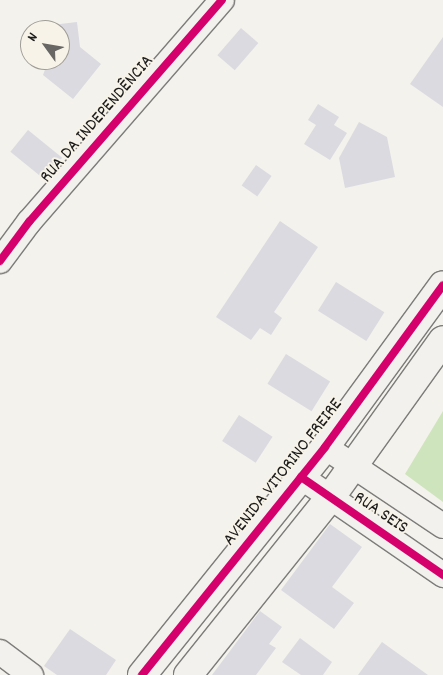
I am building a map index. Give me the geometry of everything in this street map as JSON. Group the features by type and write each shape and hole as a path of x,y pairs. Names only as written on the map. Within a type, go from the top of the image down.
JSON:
{"street":[{"name":"RUA DA INDEPENDÊNCIA","path":"0,261 29,222 222,0"},
{"name":"AVENIDA VITORINO FREIRE","path":"142,675 326,446 443,284"},
{"path":"188,675 330,498 443,340"},
{"path":"326,446 443,526"},
{"name":"RUA SEIS","path":"301,477 443,575"},
{"path":"0,652 31,675"}],"green space":[{"path":"443,411 443,502 405,474"}],"building":[{"path":"77,22 80,47 101,64 73,99 43,75 45,70 70,70 70,23"},
{"path":"241,28 258,43 235,70 217,55"},
{"path":"443,37 443,107 410,84"},
{"path":"318,104 339,117 334,125 347,133 330,160 304,144 316,125 308,120"},
{"path":"359,122 387,137 395,177 345,188 339,158"},
{"path":"28,130 62,158 45,179 10,152"},
{"path":"256,165 272,176 257,196 242,185"},
{"path":"280,221 318,247 274,312 282,318 271,335 260,328 251,340 216,317"},
{"path":"336,282 384,312 366,341 318,311"},
{"path":"286,354 330,382 312,411 267,384"},
{"path":"239,415 273,437 256,463 222,441"},
{"path":"330,524 362,547 332,587 354,603 334,629 281,590"},
{"path":"260,611 282,627 269,644 276,648 256,675 212,675"},
{"path":"70,629 116,660 106,675 57,675 44,666"},
{"path":"300,638 332,662 323,675 301,675 282,662"},
{"path":"382,642 428,675 358,675"}],"cycle path":[{"path":"0,261 29,222 222,0"},
{"path":"142,675 325,447 443,285"},
{"path":"301,477 443,575"}]}
